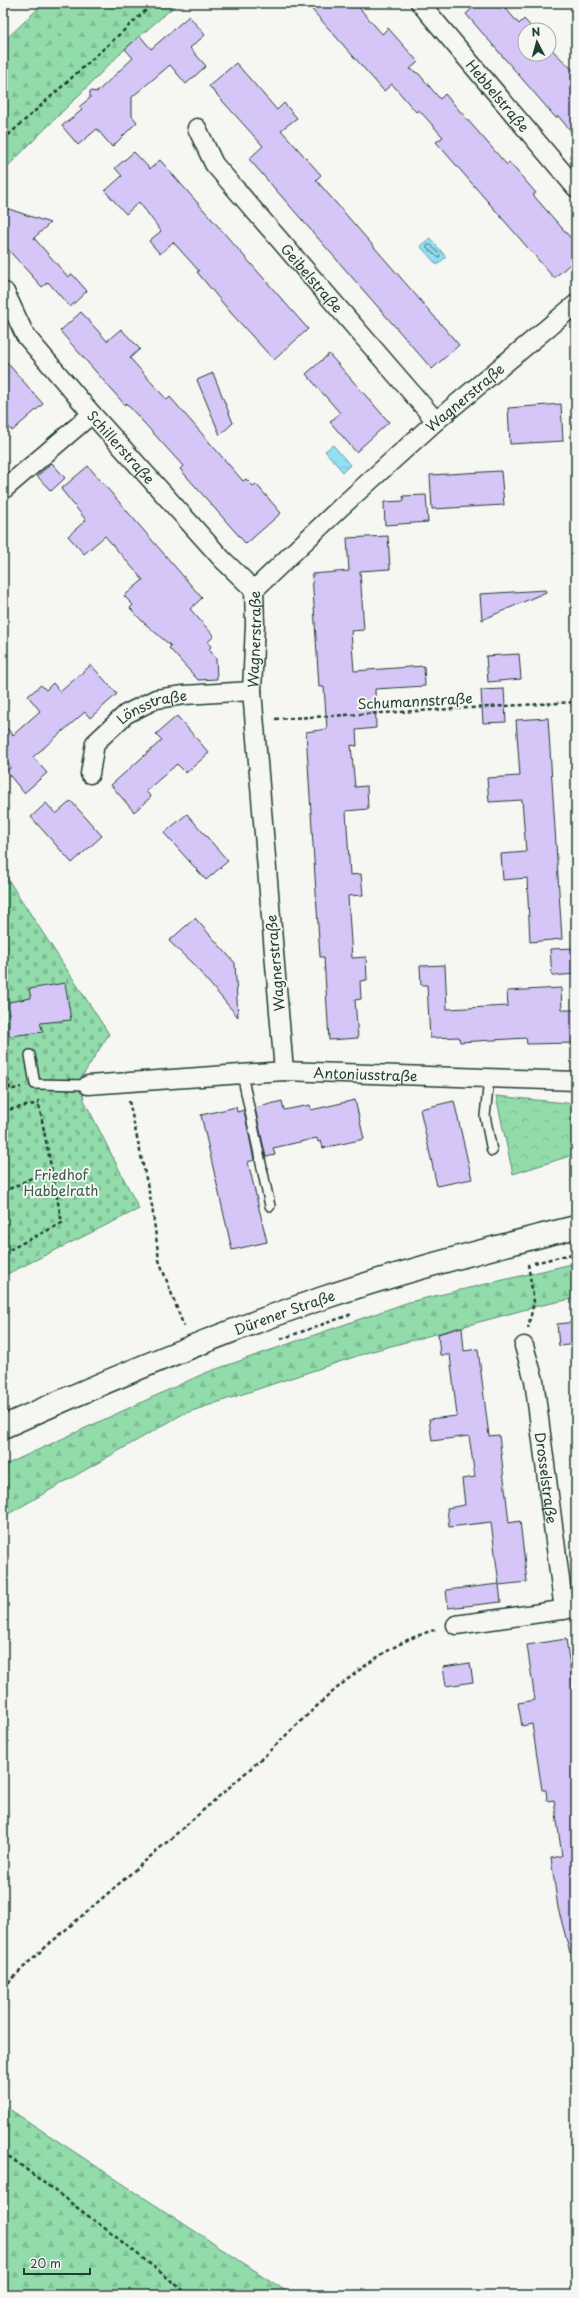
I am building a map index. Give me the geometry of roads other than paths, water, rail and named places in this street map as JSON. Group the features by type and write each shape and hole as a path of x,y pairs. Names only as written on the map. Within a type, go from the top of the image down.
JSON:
{"main road":[{"name":"Dürener Straße","path":"3,1427 191,1346 331,1296 430,1266 576,1227"}],"street":[{"name":"Hebbelstraße","path":"420,3 576,188"},
{"name":"Geibelstraße","path":"197,128 214,164 436,421"},
{"name":"Schillerstraße","path":"5,292 25,335 92,414 222,559 254,590"},
{"name":"Wagnerstraße","path":"284,1071 252,691 255,624 254,590 341,507 436,421 576,304"},
{"path":"3,490 92,414"},
{"name":"Lönsstraße","path":"90,774 95,743 126,714 156,699 184,695 252,691"},
{"name":"Antoniusstraße","path":"88,1085 125,1081 284,1071 576,1082"},
{"name":"Drosselstraße","path":"524,1346 534,1380 570,1609"},
{"path":"456,1625 570,1609"}],"lane":[{"path":"30,1055 35,1084 88,1085"},
{"path":"242,1074 270,1206"},
{"path":"489,1079 485,1116 492,1151"}],"water":[{"path":"430,238 446,257 437,265 420,246"},
{"path":"333,445 350,465 343,472 325,451"}],"park label":[{"name":"Friedhof Habbelrath","path":"61,1182"}]}
